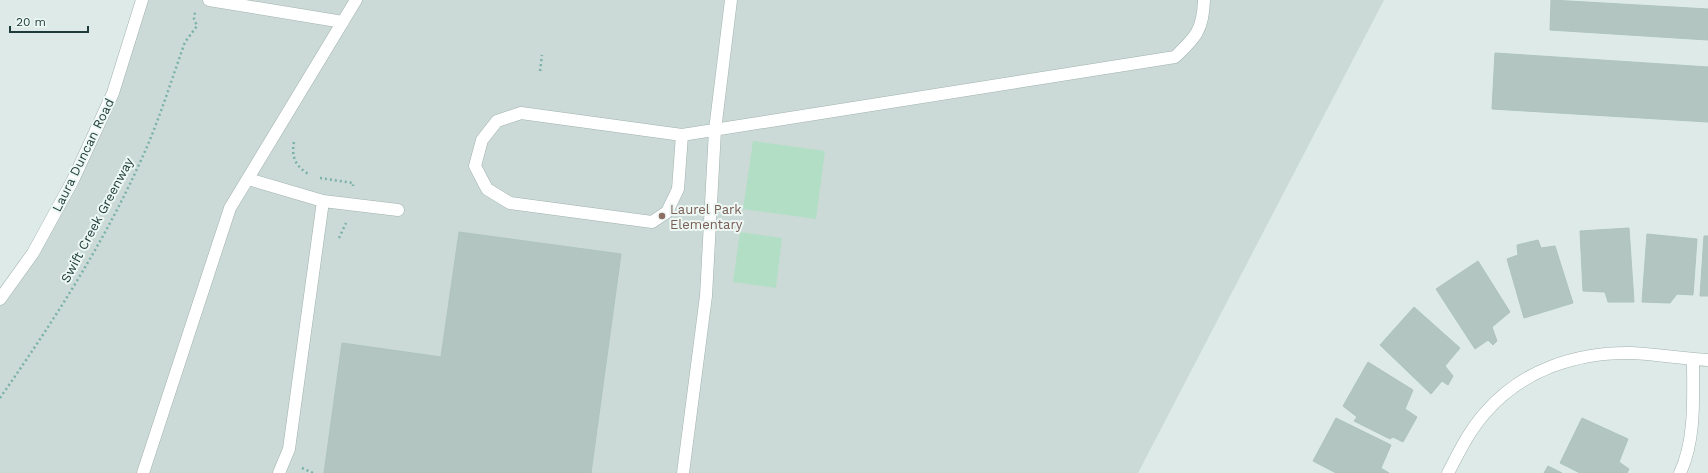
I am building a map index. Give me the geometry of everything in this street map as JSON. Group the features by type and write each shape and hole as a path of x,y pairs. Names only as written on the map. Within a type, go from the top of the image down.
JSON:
{"street":[{"name":"Laura Duncan Road","path":"0,299 33,253 73,180 113,93 142,0"},
{"path":"209,0 343,22"},
{"path":"144,473 230,208 356,0"},
{"path":"683,473 706,296 714,130 731,0"},
{"path":"682,135 678,189 667,212 652,222 510,203 486,189 475,166 482,140 497,121 521,114 682,135 1175,57 1193,41 1204,19 1204,0"},
{"path":"248,179 323,201 398,210"},
{"path":"279,473 290,449 323,201"},
{"path":"1448,473 1469,434 1494,403 1515,384 1555,364 1594,354 1632,353 1693,360 1708,360"},
{"path":"1680,473 1688,445 1692,422 1693,360"}],"path":[{"name":"Swift Creek Greenway","path":"0,398 34,350 113,218 142,158 185,42 197,26 194,19"},
{"path":"540,71 542,55"},
{"path":"294,140 292,154 299,169 313,177 353,183"}],"shaded area":[{"name":"Laurel Park Elementary","path":"142,0 1384,0 1138,473 0,473 0,299 33,253 113,93"}],"green space":[{"path":"753,141 825,151 816,219 743,209"},
{"path":"740,232 782,238 776,288 733,282"}],"building":[{"path":"1551,0 1708,9 1708,40 1550,30"},
{"path":"1495,53 1708,67 1708,122 1492,109"},
{"path":"1629,228 1634,302 1608,302 1605,292 1583,291 1580,231"},
{"path":"459,232 621,254 591,473 324,473 342,343 441,357"},
{"path":"1647,234 1697,239 1693,295 1677,294 1670,303 1642,302"},
{"path":"1704,236 1708,236 1708,296 1700,296"},
{"path":"1538,240 1541,248 1555,246 1573,303 1524,318 1507,259 1518,255 1517,245"},
{"path":"1478,261 1510,312 1492,327 1497,341 1493,345 1488,340 1475,349 1436,289"},
{"path":"1414,307 1460,348 1445,366 1453,376 1448,385 1442,381 1431,394 1380,345"},
{"path":"1368,362 1413,390 1405,409 1417,417 1403,442 1393,437 1390,439 1354,421 1357,417 1343,406"},
{"path":"1336,418 1391,445 1381,468 1389,473 1336,473 1313,461"},
{"path":"1582,418 1628,439 1619,462 1629,469 1627,473 1580,473 1560,463"},
{"path":"1548,466 1562,473 1544,473"}],"place":[{"name":"Laurel Park Elementary","path":"662,216"}]}
